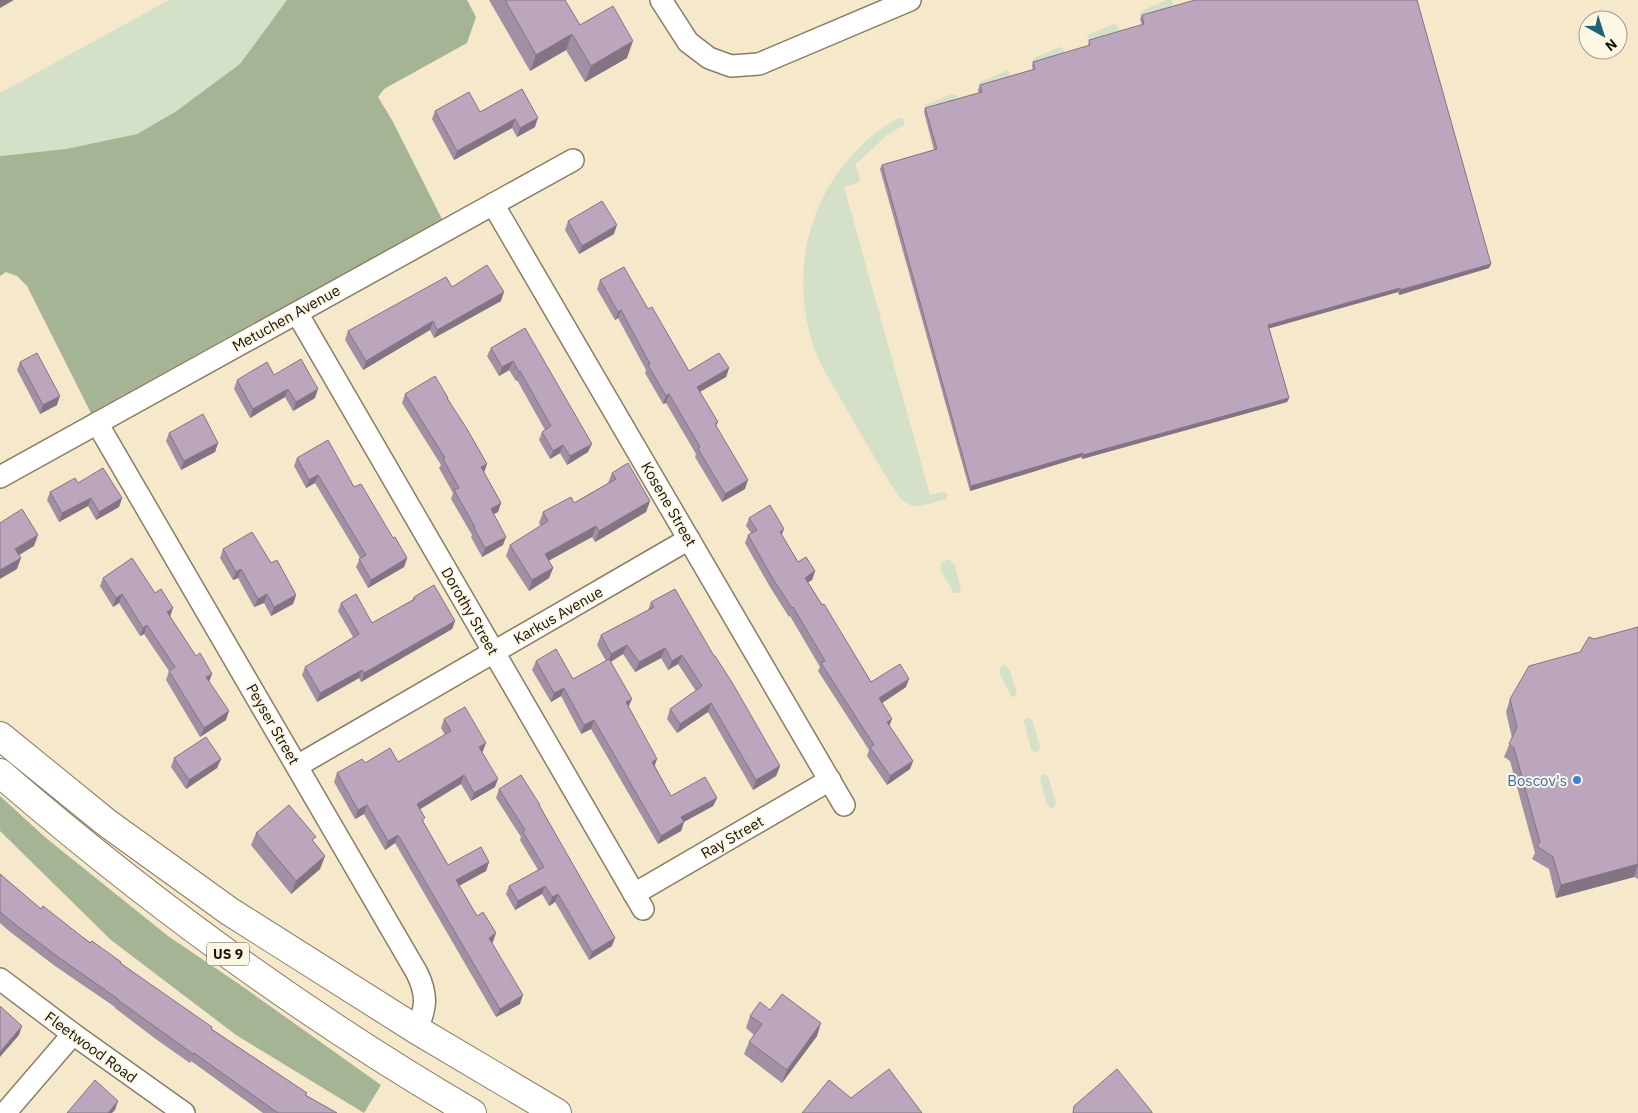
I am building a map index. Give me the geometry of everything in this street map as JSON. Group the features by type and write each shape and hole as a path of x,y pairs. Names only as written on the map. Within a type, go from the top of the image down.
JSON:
{"highway":[{"name":"US 9","path":"0,736 107,824 245,922 417,1030 557,1113"},
{"name":"US 9","path":"0,773 89,848 207,939 330,1024 472,1113"}],"street":[{"path":"661,0 688,42 709,58 731,66 759,64 910,0"},
{"name":"Metuchen Avenue","path":"0,477 573,160"},
{"name":"Kosene Street","path":"493,204 844,805"},
{"name":"Dorothy Street","path":"296,313 638,901"},
{"name":"Peyser Street","path":"97,423 422,984 425,1005 417,1030"},
{"name":"Karkus Avenue","path":"297,766 689,539"},
{"name":"Ray Street","path":"638,901 830,780"},
{"name":"Fleetwood Road","path":"0,979 184,1113"},
{"path":"5,1113 73,1034"}],"green space":[{"path":"169,0 287,0 240,64 175,112 137,134 66,149 0,156 0,93"},
{"path":"287,0 467,0 476,17 467,43 384,89 378,97 392,120 442,219 91,413 27,286 17,276 6,272 0,276 0,156 66,149 137,134 175,112 240,64"},
{"path":"1167,0 1173,2 1171,8 1140,15 1141,11"},
{"path":"1114,24 1119,27 1118,31 1087,39 1088,35"},
{"path":"1060,47 1063,48 1065,53 1035,63 1032,62 1034,58"},
{"path":"1009,71 1011,77 978,86 980,82"},
{"path":"952,94 956,95 958,100 925,109 926,105"},
{"path":"899,118 904,119 904,125 887,135 855,165 860,179 859,182 844,187 930,495 944,492 948,495 946,499 915,506 909,505 899,497 825,372 810,334 803,290 807,245 812,224 820,203 831,183 861,146 879,130"},
{"path":"950,560 955,566 961,590 960,593 954,593 940,569 942,562"},
{"path":"1005,665 1010,671 1017,693 1014,697 1011,696 999,672 1001,666"},
{"path":"1027,718 1032,719 1040,747 1037,752 1031,749 1024,722"},
{"path":"1043,774 1048,776 1056,803 1053,809 1047,805 1040,778"},
{"path":"0,796 46,838 168,936 381,1085 364,1113 236,1035 111,940 0,831"}],"building":[{"path":"505,0 565,0 580,25 613,6 633,41 591,66 572,34 536,55"},
{"path":"1195,0 1417,0 1491,264 1268,325 1289,398 1083,455 1083,453 971,486 882,165 937,149 925,108 982,92 980,85 1035,69 1033,62 1090,45 1089,40 1144,24 1142,15"},
{"path":"522,89 538,118 520,128 515,119 457,151 435,111 469,92 480,112"},
{"path":"602,201 617,225 582,246 568,221"},
{"path":"487,265 504,292 437,330 433,321 366,361 348,331 446,277 452,287"},
{"path":"624,267 648,309 652,307 689,371 719,353 729,368 697,387 718,422 715,424 748,480 725,494 698,449 700,447 669,394 666,396 648,365 650,364 621,310 618,312 600,280"},
{"path":"525,328 592,444 570,456 563,445 553,451 542,432 551,426 520,371 513,361 502,367 491,348"},
{"path":"37,353 60,396 43,405 20,362"},
{"path":"301,359 318,389 296,402 288,389 253,409 237,380 267,362 274,375"},
{"path":"435,376 487,464 481,467 501,503 491,509 506,537 485,548 454,490 459,488 443,459 445,458 405,394"},
{"path":"203,414 218,443 184,461 169,433"},
{"path":"328,440 354,487 361,484 407,558 371,580 359,559 366,555 318,475 309,480 297,458"},
{"path":"628,463 650,501 599,531 596,526 545,554 553,568 532,580 510,545 548,521 543,512 571,497 574,503 616,479 612,473"},
{"path":"103,468 122,498 99,512 91,498 62,513 50,492 75,478 78,483"},
{"path":"770,505 784,529 780,532 798,562 806,557 815,571 805,578 822,605 824,604 871,682 900,664 909,679 879,698 892,719 887,722 913,761 890,776 870,747 874,745 821,663 825,661 793,607 773,579 748,535 757,530 749,518"},
{"path":"22,509 38,535 15,549 21,558 0,570 0,523"},
{"path":"252,532 271,563 277,560 296,595 274,607 267,594 258,599 241,569 236,572 223,549"},
{"path":"132,558 155,593 161,589 173,608 167,612 196,656 200,653 212,674 206,677 229,711 204,728 169,671 175,667 147,625 143,628 122,594 116,598 103,578"},
{"path":"434,585 455,621 364,673 362,670 320,693 305,667 359,634 341,603 356,594 372,623 415,599 414,597"},
{"path":"675,589 780,766 756,780 711,703 680,724 670,709 702,686 682,655 672,661 665,648 639,662 627,645 611,654 601,635 654,607 651,602"},
{"name":"Boscov's","path":"1638,627 1638,864 1561,885 1553,857 1537,846 1540,842 1514,748 1509,744 1517,727 1510,699 1529,666 1580,652 1589,637 1594,639"},
{"path":"556,649 573,679 609,659 632,699 626,702 657,759 652,762 671,796 705,777 717,798 681,817 684,822 661,836 594,720 584,725 564,688 554,693 536,661"},
{"path":"465,707 486,743 479,747 498,779 474,793 464,775 417,804 425,818 422,820 448,865 481,847 489,862 456,880 477,916 483,912 496,933 489,938 523,995 500,1009 398,835 388,841 367,805 358,810 337,773 362,759 365,763 390,748 398,762 451,731 444,719"},
{"path":"206,737 221,759 189,780 174,758"},
{"path":"521,775 615,938 592,952 558,894 552,897 545,886 518,901 509,886 544,867 523,832 525,830 499,789"},
{"path":"289,805 316,837 312,840 325,856 296,881 256,833"},
{"path":"0,874 41,909 43,906 90,943 92,941 120,963 212,1027 211,1029 307,1093 305,1095 337,1113 278,1113 193,1054 58,957 0,912"},
{"path":"782,994 821,1023 787,1070 749,1042 762,1024 750,1016 760,1002 770,1010"},
{"path":"0,1006 22,1026 0,1052"},
{"path":"889,1069 922,1113 802,1113 829,1080 851,1098"},
{"path":"1117,1069 1152,1113 1073,1113 1074,1106"},
{"path":"95,1080 118,1101 108,1113 67,1113"}],"place":[{"name":"Boscov's","path":"1577,780"}]}
